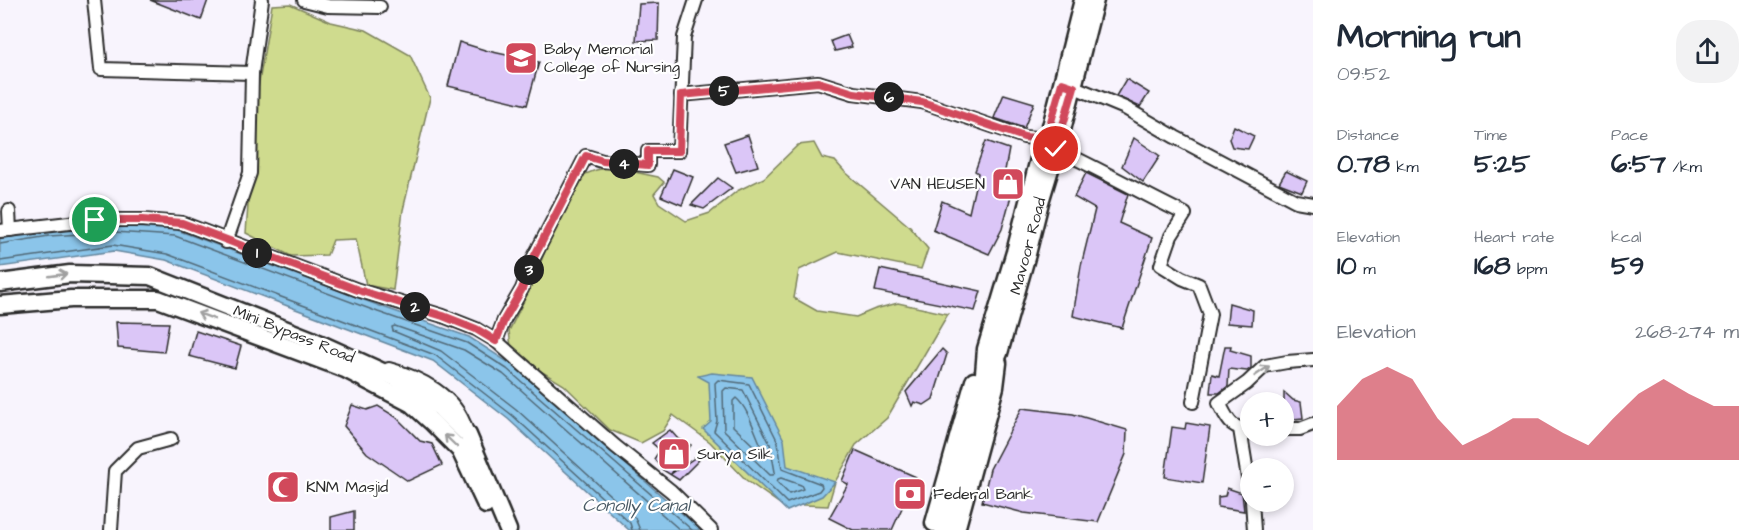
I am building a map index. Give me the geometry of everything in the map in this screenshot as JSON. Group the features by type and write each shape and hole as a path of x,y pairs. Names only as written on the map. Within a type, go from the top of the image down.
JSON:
{"main road":[{"name":"Mavoor Road","path":"1068,85 1083,0"},
{"name":"Mavoor Road","path":"943,530 1051,144 1095,0"},
{"name":"Mini Bypass Road","path":"0,283 70,274 150,276 312,340 358,361 404,384 439,407 468,435 497,530"},
{"name":"Mini Bypass Road","path":"0,305 71,299 158,299 345,369 412,404 433,423 460,450 508,530"},
{"path":"932,530 969,394 993,351"},
{"path":"956,530 996,387 993,351"}],"street":[{"path":"94,0 101,69 252,73"},
{"path":"226,242 250,172 252,73 262,0"},
{"path":"304,0 328,6 380,7"},
{"path":"496,341 504,320 522,289 533,259 586,156 603,161 648,165 648,151 679,151 684,37 696,0"},
{"path":"681,95 818,82 854,93 922,102 1051,144 1133,189 1185,214 1171,236 1161,265 1199,285 1210,314 1193,402"},
{"path":"1068,85 1125,108 1296,201 1313,204"},
{"path":"9,211 5,231 95,220 182,223 226,242 358,290 443,316 476,329 496,341 615,446 671,491 711,530"},
{"path":"1240,427 1230,423 1219,403 1247,383 1265,366 1313,360"},
{"path":"1294,429 1313,424"},
{"path":"109,529 115,471 138,448 171,439"},
{"path":"1252,512 1254,530"}],"green space":[{"path":"290,4 331,22 366,30 410,55 430,98 403,210 393,290 366,285 356,239 333,240 327,255 291,256 246,233 255,107 272,5"},
{"path":"814,143 822,158 835,161 910,227 928,249 921,269 838,252 799,270 794,298 817,311 856,317 898,303 948,314 887,418 856,445 835,482 828,506 780,504 746,480 710,442 673,415 663,431 641,443 610,430 564,385 539,370 511,347 509,331 532,284 557,221 583,175 611,167 658,177 664,182 654,194 659,203 686,221 710,213 737,191 764,178 798,145"}],"water":[{"name":"Conolly Canal","path":"114,226 177,230 469,337 511,364 701,530 629,530 508,419 433,361 166,260 114,251 0,267 0,238 48,230"},
{"path":"712,373 752,377 784,440 787,466 835,482 822,496 787,511 703,429 711,422 709,382 698,376"}],"building":[{"path":"150,0 208,0 201,20"},
{"path":"659,3 658,40 636,41 639,4"},
{"path":"847,35 852,47 835,51 831,41"},
{"path":"459,42 539,62 527,105 448,86"},
{"path":"1126,79 1149,93 1140,107 1116,96"},
{"path":"1004,94 1034,103 1024,128 994,118"},
{"path":"1234,126 1254,136 1248,149 1232,147 1229,139"},
{"path":"748,135 758,166 736,172 724,143"},
{"path":"1134,138 1160,156 1143,182 1122,166"},
{"path":"986,141 1009,149 1001,192 1011,196 1002,229 989,254 933,230 942,201 969,213 978,173 975,171"},
{"path":"673,169 693,177 682,205 661,196"},
{"path":"1286,171 1307,181 1302,192 1279,183"},
{"path":"1086,173 1128,194 1119,223 1152,238 1122,328 1073,316 1081,266 1095,209 1074,197"},
{"path":"718,178 732,188 704,209 691,205"},
{"path":"880,269 981,291 975,311 875,291"},
{"path":"1229,303 1253,310 1252,325 1227,323"},
{"path":"116,322 169,323 164,352 118,348"},
{"path":"196,331 241,346 235,368 189,356"},
{"path":"1225,346 1231,346 1230,350 1251,356 1251,368 1247,371 1229,369 1228,386 1219,393 1210,393 1212,374 1219,376"},
{"path":"942,349 947,354 933,399 924,405 914,402 912,406 906,392"},
{"path":"1294,400 1301,402 1303,418 1294,419"},
{"path":"352,405 367,410 378,406 396,417 420,441 432,444 442,465 408,481 367,453 344,426"},
{"path":"1022,408 1073,414 1127,430 1126,454 1098,522 1024,513 982,502 990,469"},
{"path":"1186,423 1210,427 1202,483 1165,477 1172,427 1185,429"},
{"name":"Surya Silk","path":"670,430 678,439 691,445 671,474 696,457 699,460 679,480 663,470 654,459 660,450 652,443"},
{"path":"855,450 916,477 892,530 853,530 829,518 848,484 842,481"},
{"path":"1227,488 1240,492 1240,510 1218,507 1218,497 1225,496"},
{"path":"354,511 354,530 331,530 331,517"}],"place":[{"name":"Baby Memorial College of Nursing","path":"521,58"},
{"name":"VAN HEUSEN","path":"1008,184"},
{"name":"Surya Silk","path":"674,454"},
{"name":"KNM Masjid","path":"283,487"},
{"name":"Federal Bank","path":"910,494"}],"route":[{"path":"95,220 182,223 226,242 358,290 443,316 476,329 496,341 504,320 522,289 533,259 586,156 629,165 648,165 648,151 679,151 681,95 818,82 854,93 922,102 1024,137 1046,139 1062,83 1074,87 1056,149"}]}
